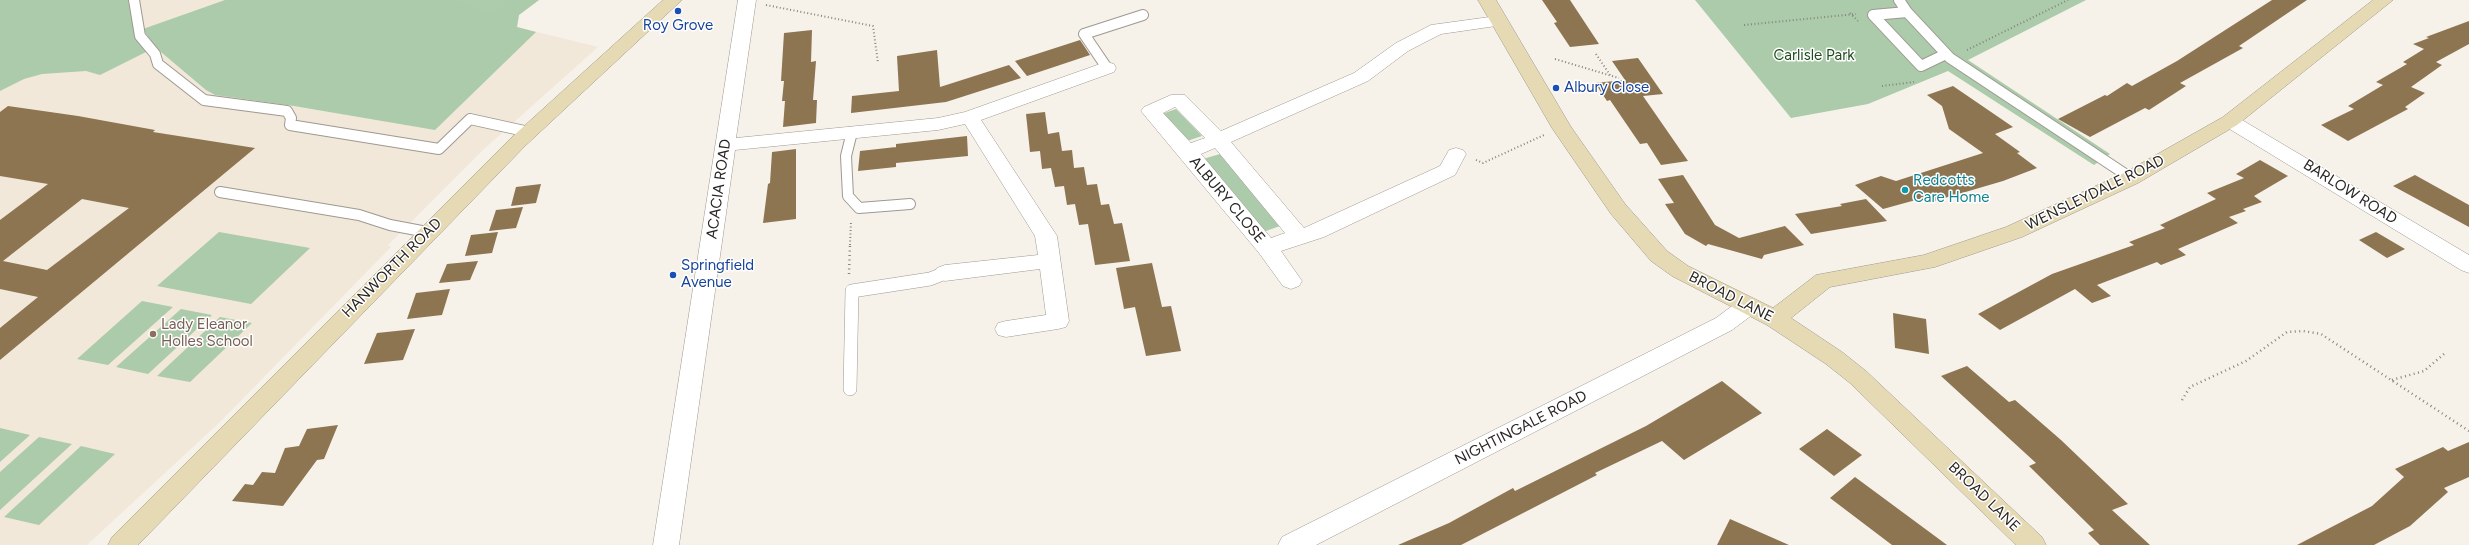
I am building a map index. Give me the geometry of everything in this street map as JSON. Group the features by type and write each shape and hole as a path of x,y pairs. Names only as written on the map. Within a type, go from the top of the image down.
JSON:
{"street":[{"name":"HANWORTH ROAD","path":"120,545 427,232 529,132 673,0"},
{"name":"BROAD LANE","path":"1487,0 1497,21 1562,128 1618,209 1659,256 1680,271 1775,319 1811,341 1858,377 2033,545"},
{"name":"WENSLEYDALE ROAD","path":"1775,319 1824,280 1927,262 2014,232 2131,178 2230,121 2384,0"},
{"name":"ACACIA ROAD","path":"666,545 746,1"},
{"name":"ALBURY CLOSE","path":"1188,152 1276,116 1361,78 1402,47 1437,29 1497,21"},
{"path":"726,145 938,124 970,117 1107,68"},
{"name":"ALBURY CLOSE","path":"1291,281 1267,248 1188,152 1151,111 1178,99 1218,139 1299,236"},
{"path":"970,117 1046,236 1048,261 1058,320 1006,329"},
{"name":"BARLOW ROAD","path":"2230,121 2469,265"},
{"name":"ALBURY CLOSE","path":"1267,248 1299,236 1316,232 1448,170 1456,154"},
{"path":"945,273 1048,261"},
{"name":"NIGHTINGALE ROAD","path":"1291,545 1724,324 1748,306"}],"lane":[{"path":"134,0 140,36 155,54 158,64 204,100 287,111 291,118 290,125 439,149 470,119 529,132"},
{"path":"1899,0 1907,12 1948,56 2131,178"},
{"path":"1873,15 1907,12"},
{"path":"1107,68 1084,34 1143,15"},
{"path":"1873,15 1921,66 1948,56"},
{"path":"852,132 846,156 848,196 859,208 910,204"},
{"path":"220,192 359,215 390,225 427,232"},
{"path":"850,389 852,291 930,279 945,273"}],"path":[{"path":"1948,56 2068,0"},
{"path":"746,1 873,26 878,63"},
{"path":"1744,25 1850,13 1873,15"},
{"path":"1596,54 1610,75"},
{"path":"1555,59 1619,78"},
{"path":"1882,86 1914,82 1925,74 1921,66"},
{"path":"1456,154 1483,163 1562,128"},
{"path":"852,291 849,284 851,216 859,208"},
{"path":"2182,400 2190,387 2246,361 2287,332 2303,331 2321,334 2469,431"},
{"path":"2391,381 2424,371 2444,354"}],"shaded area":[{"name":"Lady Eleanor Holles School","path":"0,0 539,0 519,15 517,27 598,47 484,149 388,245 391,247 220,422 87,545 0,545"}],"green space":[{"path":"0,0 128,0 136,37 148,51 100,75 86,71 42,74 24,79 0,91"},
{"path":"225,0 539,0 519,15 517,27 536,32 435,130 294,106 215,95 206,90 155,47 143,29"},
{"path":"456,0 502,0 509,3 488,13"},
{"name":"Carlisle Park","path":"1695,0 2086,0 1968,60 2110,154 2094,165 1948,71 1868,104 1791,118"},
{"path":"1176,109 1202,136 1187,141 1162,114"},
{"path":"1220,154 1280,226 1263,232 1203,159"},
{"path":"219,232 310,248 251,304 157,286"},
{"path":"142,301 173,307 108,365 77,359"},
{"path":"181,309 212,315 148,374 116,367"},
{"path":"220,317 252,323 190,382 157,376"},
{"path":"0,428 30,435 0,462"},
{"path":"39,437 72,444 0,510 0,472"},
{"path":"81,446 115,454 39,525 4,517"}],"building":[{"path":"1542,0 1570,0 1599,44 1570,47 1554,23 1557,22"},
{"path":"2272,0 2307,0 2239,46 2243,48 2180,83 2186,86 2149,110 2145,108 2090,137 2058,119 2105,95 2107,96 2127,83 2132,86 2177,61"},
{"path":"2469,21 2469,44 2436,62 2442,65 2411,87 2425,93 2405,107 2408,109 2348,141 2321,125 2354,109 2348,106 2383,85 2376,82 2407,64 2403,62 2424,49 2413,44 2429,38 2426,37"},
{"path":"812,30 811,62 816,61 813,100 817,100 816,123 783,127 785,101 782,101 784,81 781,81 784,33"},
{"path":"1080,40 1090,55 1027,76 1015,61"},
{"path":"937,50 940,87 1009,65 1021,78 946,102 851,113 852,96 899,91 897,56"},
{"path":"1638,58 1663,94 1643,96 1688,161 1661,165 1647,143 1640,144 1610,100 1607,101 1595,83 1625,80 1612,61"},
{"path":"1953,86 2013,127 1995,134 2020,152 2017,153 2037,168 2003,181 1927,203 1923,198 1883,209 1855,185 1881,176 1896,181 1983,153 1949,129 1942,106 1927,95"},
{"path":"8,106 78,116 155,130 153,132 255,148 0,360 0,328 38,297 0,289 0,220 48,184 0,176 0,112","holes":["82,199 129,208 47,270 3,261"]},
{"path":"1045,112 1048,134 1059,132 1062,151 1072,150 1074,168 1084,167 1087,185 1097,184 1101,205 1109,204 1114,224 1122,223 1130,261 1095,265 1088,224 1079,225 1075,204 1067,205 1064,186 1055,187 1051,168 1042,169 1040,151 1030,152 1026,114"},
{"path":"967,136 968,156 896,163 896,144"},
{"path":"896,147 896,167 858,171 860,151"},
{"path":"796,149 796,219 763,223 768,184 770,183 772,152"},
{"path":"2260,160 2288,176 2254,196 2262,202 2243,209 2246,211 2229,217 2238,223 2178,249 2186,255 2161,265 2157,262 2097,285 2111,296 2092,303 2075,289 2000,330 1978,314 2052,274 2134,245 2129,242 2165,228 2160,225 2216,199 2207,193 2244,178 2236,174"},
{"path":"1683,175 1715,225 1739,238 1785,226 1804,245 1764,255 1762,259 1708,244 1706,246 1685,234 1665,204 1674,203 1658,179"},
{"path":"2415,175 2469,205 2469,227 2393,186"},
{"path":"541,184 536,203 511,206 516,187"},
{"path":"1866,199 1887,221 1811,234 1795,214 1842,206 1840,204"},
{"path":"523,207 516,228 489,231 496,210"},
{"path":"498,232 492,253 465,256 471,235"},
{"path":"2376,232 2405,249 2387,258 2359,240"},
{"path":"478,261 470,280 439,283 447,264"},
{"path":"1152,263 1162,307 1171,306 1181,351 1146,356 1135,307 1124,309 1116,268"},
{"path":"450,289 442,315 407,319 416,293"},
{"path":"1893,313 1926,319 1929,354 1895,348"},
{"path":"415,329 403,360 364,364 377,333"},
{"path":"1967,366 2009,402 2015,400 2061,440 2128,504 2112,510 2150,545 2100,545 2088,533 2094,530 2029,466 2036,463 1941,376"},
{"path":"1722,381 1762,413 1684,460 1662,441 1595,473 1597,475 1461,545 1398,545 1449,523 1513,488 1515,491 1646,426"},
{"path":"338,425 324,459 317,460 283,506 232,501 245,484 253,485 262,472 275,473 285,448 299,446 307,429"},
{"path":"1827,429 1862,455 1834,476 1799,449"},
{"path":"2469,442 2469,477 2444,488 2448,492 2410,526 2374,545 2297,545 2372,506 2404,477 2395,469 2443,447 2448,451"},
{"path":"1855,477 1947,545 1892,545 1830,498"},
{"path":"1730,519 1789,545 1717,545"}],"place":[{"name":"Roy Grove","path":"678,11"},
{"name":"Albury Close","path":"1556,88"},
{"name":"Redcotts Care Home","path":"1905,190"},
{"name":"Springfield Avenue","path":"673,275"},
{"name":"Lady Eleanor Holles School","path":"153,334"}]}
